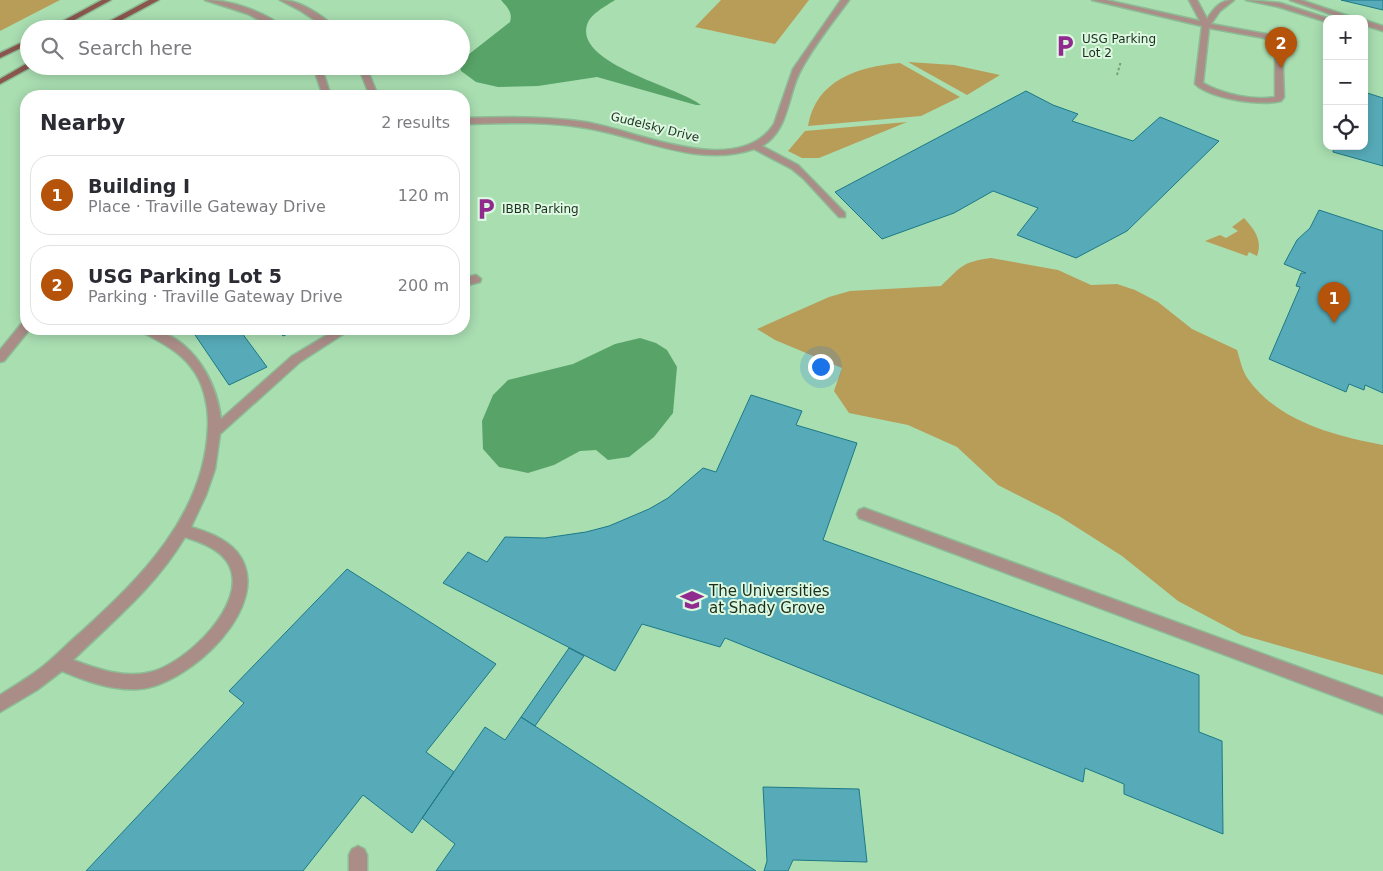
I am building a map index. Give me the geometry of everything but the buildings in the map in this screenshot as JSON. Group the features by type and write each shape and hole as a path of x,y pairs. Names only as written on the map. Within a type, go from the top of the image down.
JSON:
{"main road":[{"path":"69,20 107,0"},
{"path":"116,20 154,0"},
{"path":"0,56 20,46"},
{"path":"0,82 20,71"}],"street":[{"path":"209,0 251,12 266,20"},
{"path":"284,0 304,8 321,20"},
{"name":"Gudelsky Drive","path":"470,121 522,119 586,125 700,152 728,152 754,145 772,133 777,126 797,69 845,0"},
{"path":"1096,0 1206,25 1266,36 1279,42 1278,99 1263,101 1212,91 1199,84 1206,25 1217,9 1230,0 1239,0"},
{"path":"1194,0 1206,25"},
{"path":"1250,0 1280,5 1323,19"},
{"path":"1294,0 1341,15"},
{"path":"1368,23 1383,29"},
{"path":"1368,32 1383,34"},
{"path":"320,75 325,90"},
{"path":"366,75 372,90"},
{"path":"754,145 806,176 842,215"},
{"path":"470,280 476,279"},
{"path":"0,358 20,333"},
{"path":"0,704 42,677 104,621 159,564 192,512 210,465 216,430 211,394 197,366 172,343 157,335"},
{"path":"216,430 296,359 335,335"},
{"path":"864,514 1383,706"},
{"path":"59,662 91,675 124,682 152,680 182,666 210,642 227,619 237,599 241,582 237,565 224,549 204,537 181,530"}],"path":[{"path":"1117,75 1121,61"}],"shaded area":[{"path":"0,0 60,0 20,20 0,31"},
{"path":"501,0 615,0 595,14 587,25 588,39 597,51 612,63 690,98 701,105 597,77 538,86 498,87 476,82 466,75 470,75 470,53 510,22 510,12"},
{"path":"721,0 809,0 775,44 695,27"},
{"path":"908,62 954,65 1000,75 967,95"},
{"path":"900,63 960,97 921,116 808,126 812,110 829,87 854,73 869,68"},
{"path":"907,122 819,158 802,158 788,151 805,131"},
{"path":"1244,218 1258,240 1259,250 1257,256 1249,252 1247,256 1205,241 1220,235 1226,238 1238,231 1232,227"},
{"path":"991,258 1058,270 1091,285 1117,284 1135,290 1158,302 1192,329 1237,350 1246,376 1260,394 1291,416 1345,437 1383,445 1383,675 1242,635 1178,601 1122,556 1059,516 998,485 957,447 908,425 849,413 834,391 842,368 775,340 757,329 829,297 850,291 941,286 962,266 973,261"},
{"path":"640,338 656,343 667,350 677,367 673,413 654,437 629,457 608,460 596,450 580,451 554,465 528,473 499,467 483,449 482,421 493,395 508,380 573,364 615,344"}],"place":[{"name":"USG Parking Lot 2","path":"1065,46"},
{"name":"USG Parking Lot 5","path":"1281,68"},
{"name":"IBBR Parking","path":"486,209"},
{"name":"Building I","path":"1334,323"},
{"name":"The Universities at Shady Grove","path":"692,600"}]}
